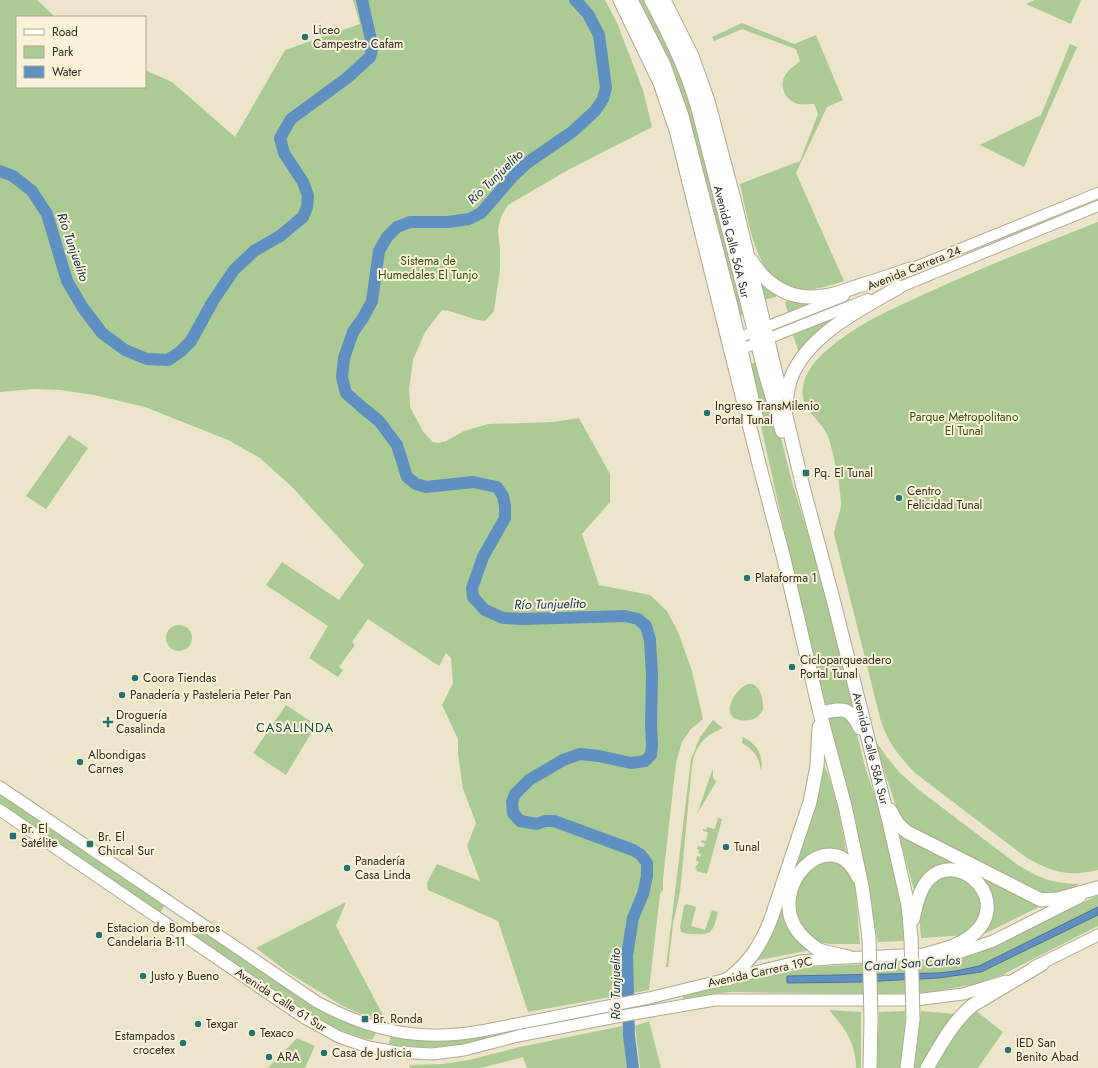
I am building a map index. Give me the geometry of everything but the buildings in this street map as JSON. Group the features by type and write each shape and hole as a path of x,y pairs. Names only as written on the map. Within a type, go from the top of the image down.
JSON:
{"highway":[{"path":"620,0 660,83 672,116 735,346 759,464 779,536 820,714 843,800 862,886 869,937 871,1020 870,1068"},
{"name":"Avenida Calle 56A Sur","path":"632,0 660,55 670,79 682,116 701,188 735,346"},
{"name":"Avenida Calle 56A Sur","path":"651,0 672,40 693,90 761,336"},
{"name":"Avenida Calle 56A Sur","path":"664,0 684,39 699,73 706,94 746,248 761,336 778,419 803,487"},
{"path":"684,39 685,69"},
{"path":"684,163 701,188"},
{"path":"746,248 751,260 765,279 790,294 800,296 811,297 835,294 910,269"},
{"path":"786,416 786,402 790,380 804,355 826,333 899,287"},
{"name":"Avenida Calle 58A Sur","path":"761,336 786,416 833,599 908,905 911,932"},
{"path":"820,714 840,710 850,713 856,720 872,754"},
{"path":"728,979 746,964 757,950 765,936 773,914 810,802 817,766 820,714"},
{"path":"881,790 898,824 907,832 1037,898 1045,900 1058,899 1098,888"},
{"path":"849,957 820,950 803,938 796,930 791,920 789,911 789,897 794,883 808,863 823,856 837,856 844,859 851,865 862,886"},
{"path":"907,1068 913,1019 911,932 917,904 923,888 934,875 950,871 968,875 978,882 984,890 987,899 987,909 984,920 971,936 954,946 927,954"},
{"path":"927,1068 957,1021 965,1012 973,1005 1042,964"}],"main road":[{"name":"Avenida Carrera 24","path":"761,336 910,269 1098,193"},
{"name":"Avenida Carrera 24","path":"735,346 899,287 1098,206"},
{"name":"Avenida Calle 61 Sur","path":"0,787 303,994 331,1010 356,1021 379,1028 406,1033 457,1035 649,998"},
{"name":"Avenida Calle 61 Sur","path":"0,810 284,1005 319,1026 352,1042 382,1050 397,1052 421,1054 444,1053 651,1010"},
{"name":"Avenida Carrera 19C","path":"649,998 800,961 849,957 961,952 986,944 1098,888"},
{"name":"Avenida Carrera 19C","path":"651,1010 723,999 886,1000 933,998 963,994 996,985 1042,964 1098,935"}],"green space":[{"name":"Sistema de Humedales El Tunjo","path":"0,0 37,0 54,16 16,16 16,88 146,88 146,70 172,82 235,137 285,50 360,24 353,0 605,0 617,23 643,90 652,127 568,170 508,205 501,217 498,230 500,269 494,311 485,321 442,310 425,332 413,360 409,389 410,407 424,433 433,442 439,443 446,441 464,431 488,424 553,422 579,418 610,474 610,502 582,534 599,585 650,595 667,611 678,632 692,671 703,719 691,729 682,742 676,763 663,890 660,894 649,990 528,1012 498,921 428,890 427,883 437,864 480,881 467,846 476,823 463,789 458,754 458,739 442,705 453,683 451,658 446,653 439,666 368,619 352,642 355,645 339,667 343,670 338,677 309,658 328,626 266,585 282,562 339,600 364,565 292,487 260,458 228,440 145,407 94,395 60,390 34,389 0,392"},
{"path":"635,0 647,0 684,76 746,314 739,315"},
{"path":"1035,0 1081,0 1071,24 1026,4"},
{"path":"742,23 794,44 816,35 843,100 827,107 796,173 844,281 820,288 805,290 786,285 770,274 758,253 750,229 740,184 800,161 818,114 814,104 798,104 793,102 784,92 783,83 786,74 800,61 796,49 742,29 714,41 712,37"},
{"path":"1070,44 1077,47 1024,167 980,145 1041,115"},
{"name":"Parque Metropolitano El Tunal","path":"1098,222 1098,870 1069,873 1053,870 1027,858 915,773 899,755 891,743 881,722 834,534 841,499 831,448 824,428 810,412 804,401 803,387 810,369 816,361 832,346 865,323 900,305 969,274"},
{"path":"755,272 778,293 776,297 762,300"},
{"path":"790,298 825,300 788,313 785,303"},
{"path":"855,309 799,353 793,335"},
{"path":"759,362 779,430 792,482 829,602 854,711 824,710 759,417 749,364"},
{"path":"69,435 88,448 46,509 26,496"},
{"path":"179,625 188,629 192,638 188,647 179,651 170,647 166,638 170,629"},
{"path":"753,684 760,692 763,710 754,719 735,719 731,715 730,711 733,699 738,691 744,686"},
{"path":"286,705 316,725 286,775 253,753"},
{"path":"839,713 854,723 866,770 879,808 900,894 904,925 904,941 878,942 862,856 825,716"},
{"path":"713,720 723,728 711,734 702,742 696,752 692,765 680,892 673,924 668,967 666,967 691,759 700,737"},
{"path":"743,737 756,747 760,755 762,765 761,771 755,754 750,748 742,743"},
{"path":"873,737 899,772 919,790 1018,865 1033,874 1047,879 1061,883 1079,884 1065,892 1043,895 913,831 900,818"},
{"path":"822,760 831,783 847,856 834,851 823,850 809,855 797,867 786,889 811,950 754,961"},
{"path":"713,768 713,777 716,782 697,814"},
{"path":"0,793 165,905 160,913 0,805"},
{"path":"718,818 722,819 707,874 696,871 697,869 695,868 699,862 696,860 697,856 700,857 701,854 698,853 699,850 697,849 698,846 704,847 705,844 701,842 702,840 706,841 708,832 703,831 703,829 706,830 707,827 715,829"},
{"path":"897,828 1045,904 974,939 991,903 950,867 915,894"},
{"path":"824,858 851,870 855,884 860,944 829,944 812,941 794,917 795,886 803,872"},
{"path":"959,875 979,888 981,918 967,935 921,938 920,913 924,900 931,886 936,878"},
{"path":"1098,895 1098,926 1002,975 976,984 932,992 884,994 729,992 683,999 683,995 774,974 812,967 953,959 976,954"},
{"path":"346,902 336,926 385,1019 363,1015 341,1005 289,973 256,948"},
{"path":"686,904 696,907 691,926 705,930 712,910 718,912 714,926 710,932 703,934 689,934 681,932 680,927 684,906"},
{"path":"206,932 312,1004 331,1015 376,1033 372,1040 342,1031 314,1017 191,935"},
{"path":"829,1010 861,1012 861,1068 856,1068 852,1043 845,1030"},
{"path":"975,1010 1003,1032 978,1068 932,1068 957,1026"},
{"path":"905,1011 905,1034 901,1068 877,1068 879,1012"},
{"path":"921,1011 956,1014 922,1068 914,1068"},
{"path":"649,1021 661,1068 640,1068 635,1026"},
{"path":"622,1026 628,1068 527,1068 523,1057 481,1068 409,1068 410,1065 443,1064 469,1060 520,1047"},
{"path":"391,1035 487,1035 488,1039 451,1046 414,1047 389,1044"},
{"path":"297,1038 315,1046 305,1068 268,1068"}],"water":[{"path":"1098,907 1098,915 981,972 938,978 861,982 787,983 787,976 938,973 979,966"}],"waterway":[{"name":"Río Tunjuelito","path":"0,171 13,176 32,191 47,214 67,281 83,308 102,333 125,350 147,359 168,360 180,352 191,341 213,301 234,270 254,251 280,236 303,217 307,207 308,196 303,182 284,153 280,138 291,119 347,78 370,57 372,50 371,40 362,0"},
{"name":"Río Tunjuelito","path":"575,0 588,14 599,35 606,88 603,99 595,111 572,132 527,163 514,175 481,213 469,219 448,222 410,222 397,227 387,237 379,251 372,301 363,318 353,332 344,358 342,377 346,393 379,421 397,445 407,477 416,484 426,487 473,482 497,487 503,496 505,518 483,557 472,588 473,597 485,610 503,618 524,619 625,616 638,619 646,626 650,640 652,675 651,755 645,761 631,763 599,756 580,754 563,760 529,780 515,794 512,802 513,813 520,821 537,824 545,821 554,821 633,850 641,855 647,863 647,876 643,894 633,918 627,955 629,1036 633,1068"}],"place":[{"name":"Liceo Campestre Cafam","path":"305,37"},
{"name":"Ingreso TransMilenio Portal Tunal","path":"707,413"},
{"name":"Pq. El Tunal","path":"806,473"},
{"name":"Centro Felicidad Tunal","path":"899,498"},
{"name":"Plataforma 1","path":"747,578"},
{"name":"Cicloparqueadero Portal Tunal","path":"792,667"},
{"name":"Coora Tiendas","path":"135,678"},
{"name":"Panadería y Pasteleria Peter Pan","path":"122,695"},
{"name":"Droguería Casalinda","path":"108,722"},
{"name":"Albondigas Carnes","path":"80,762"},
{"name":"Br. El Satélite","path":"13,836"},
{"name":"Br. El Chircal Sur","path":"90,844"},
{"name":"Tunal","path":"726,847"},
{"name":"Panadería Casa Linda","path":"347,868"},
{"name":"Estacion de Bomberos Candelaria B-11","path":"99,935"},
{"name":"Justo y Bueno","path":"143,976"},
{"name":"Br. Ronda","path":"365,1019"},
{"name":"Texgar","path":"198,1024"},
{"name":"Texaco","path":"252,1033"},
{"name":"Estampados crocetex","path":"183,1043"},
{"name":"IED San Benito Abad","path":"1008,1050"},
{"name":"Casa de Justicia","path":"324,1053"},
{"name":"ARA","path":"269,1057"}],"district":[{"name":"CASALINDA","path":"295,727"}],"water label":[{"name":"Canal San Carlos","path":"912,963"}]}
